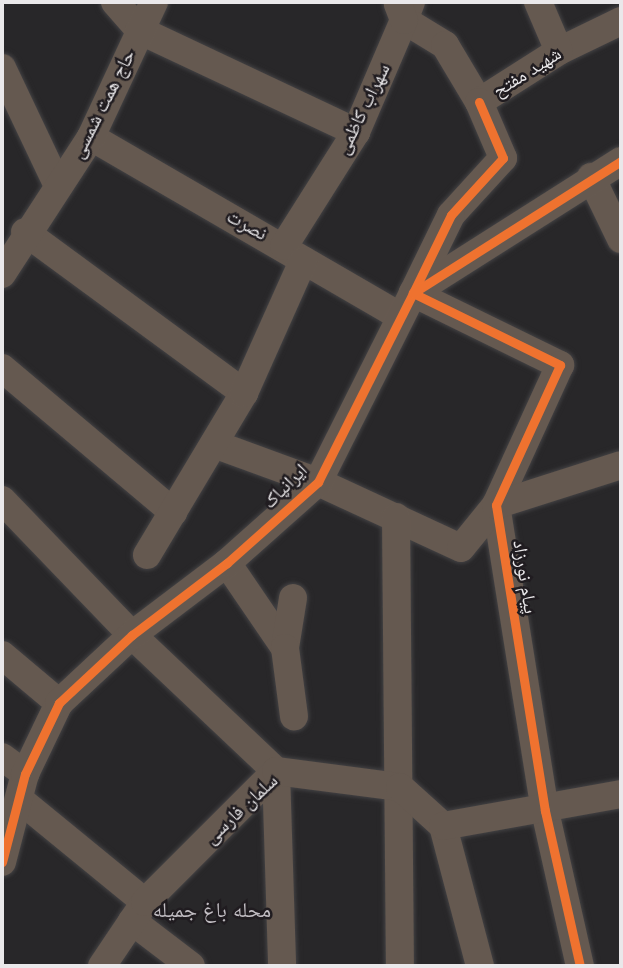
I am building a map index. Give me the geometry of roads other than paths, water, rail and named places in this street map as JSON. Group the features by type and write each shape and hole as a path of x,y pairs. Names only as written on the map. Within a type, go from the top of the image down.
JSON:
{"street":[{"path":"115,2 139,30 356,132"},
{"name":"حاج همت شمسی","path":"2,274 25,232 91,137 153,2"},
{"path":"538,2 559,51"},
{"name":"شهید مفتح","path":"404,8 445,45 479,102 559,51 621,21"},
{"name":"سهراب کاظمی","path":"147,555 244,393 294,254 356,132 404,8"},
{"path":"2,68 58,186"},
{"name":"ایرانپاک","path":"2,856 22,786 59,704 132,635 227,563 318,482 451,215 503,158 479,102"},
{"name":"نصرت","path":"91,137 294,254 407,305"},
{"path":"407,305 591,177 621,161"},
{"path":"591,177 621,239"},
{"path":"25,232 244,393"},
{"path":"214,444 318,482 461,548 496,506 560,365 407,305"},
{"path":"2,368 173,512"},
{"path":"496,506 621,465"},
{"path":"2,500 132,635 276,771 282,966"},
{"name":"پیام نورزاد","path":"496,506 545,810 580,966"},
{"path":"396,517 400,966"},
{"path":"227,563 285,648"},
{"path":"293,598 285,648 294,716"},
{"path":"2,655 59,704"},
{"path":"2,757 22,786 191,966"},
{"name":"سلمان فارسی","path":"102,966 139,911 276,771 400,787"},
{"path":"400,787 443,826 480,966"},
{"path":"443,826 545,810 621,794"}],"district":[{"name":"محله باغ‌ جمیله","path":"212,910"}]}
